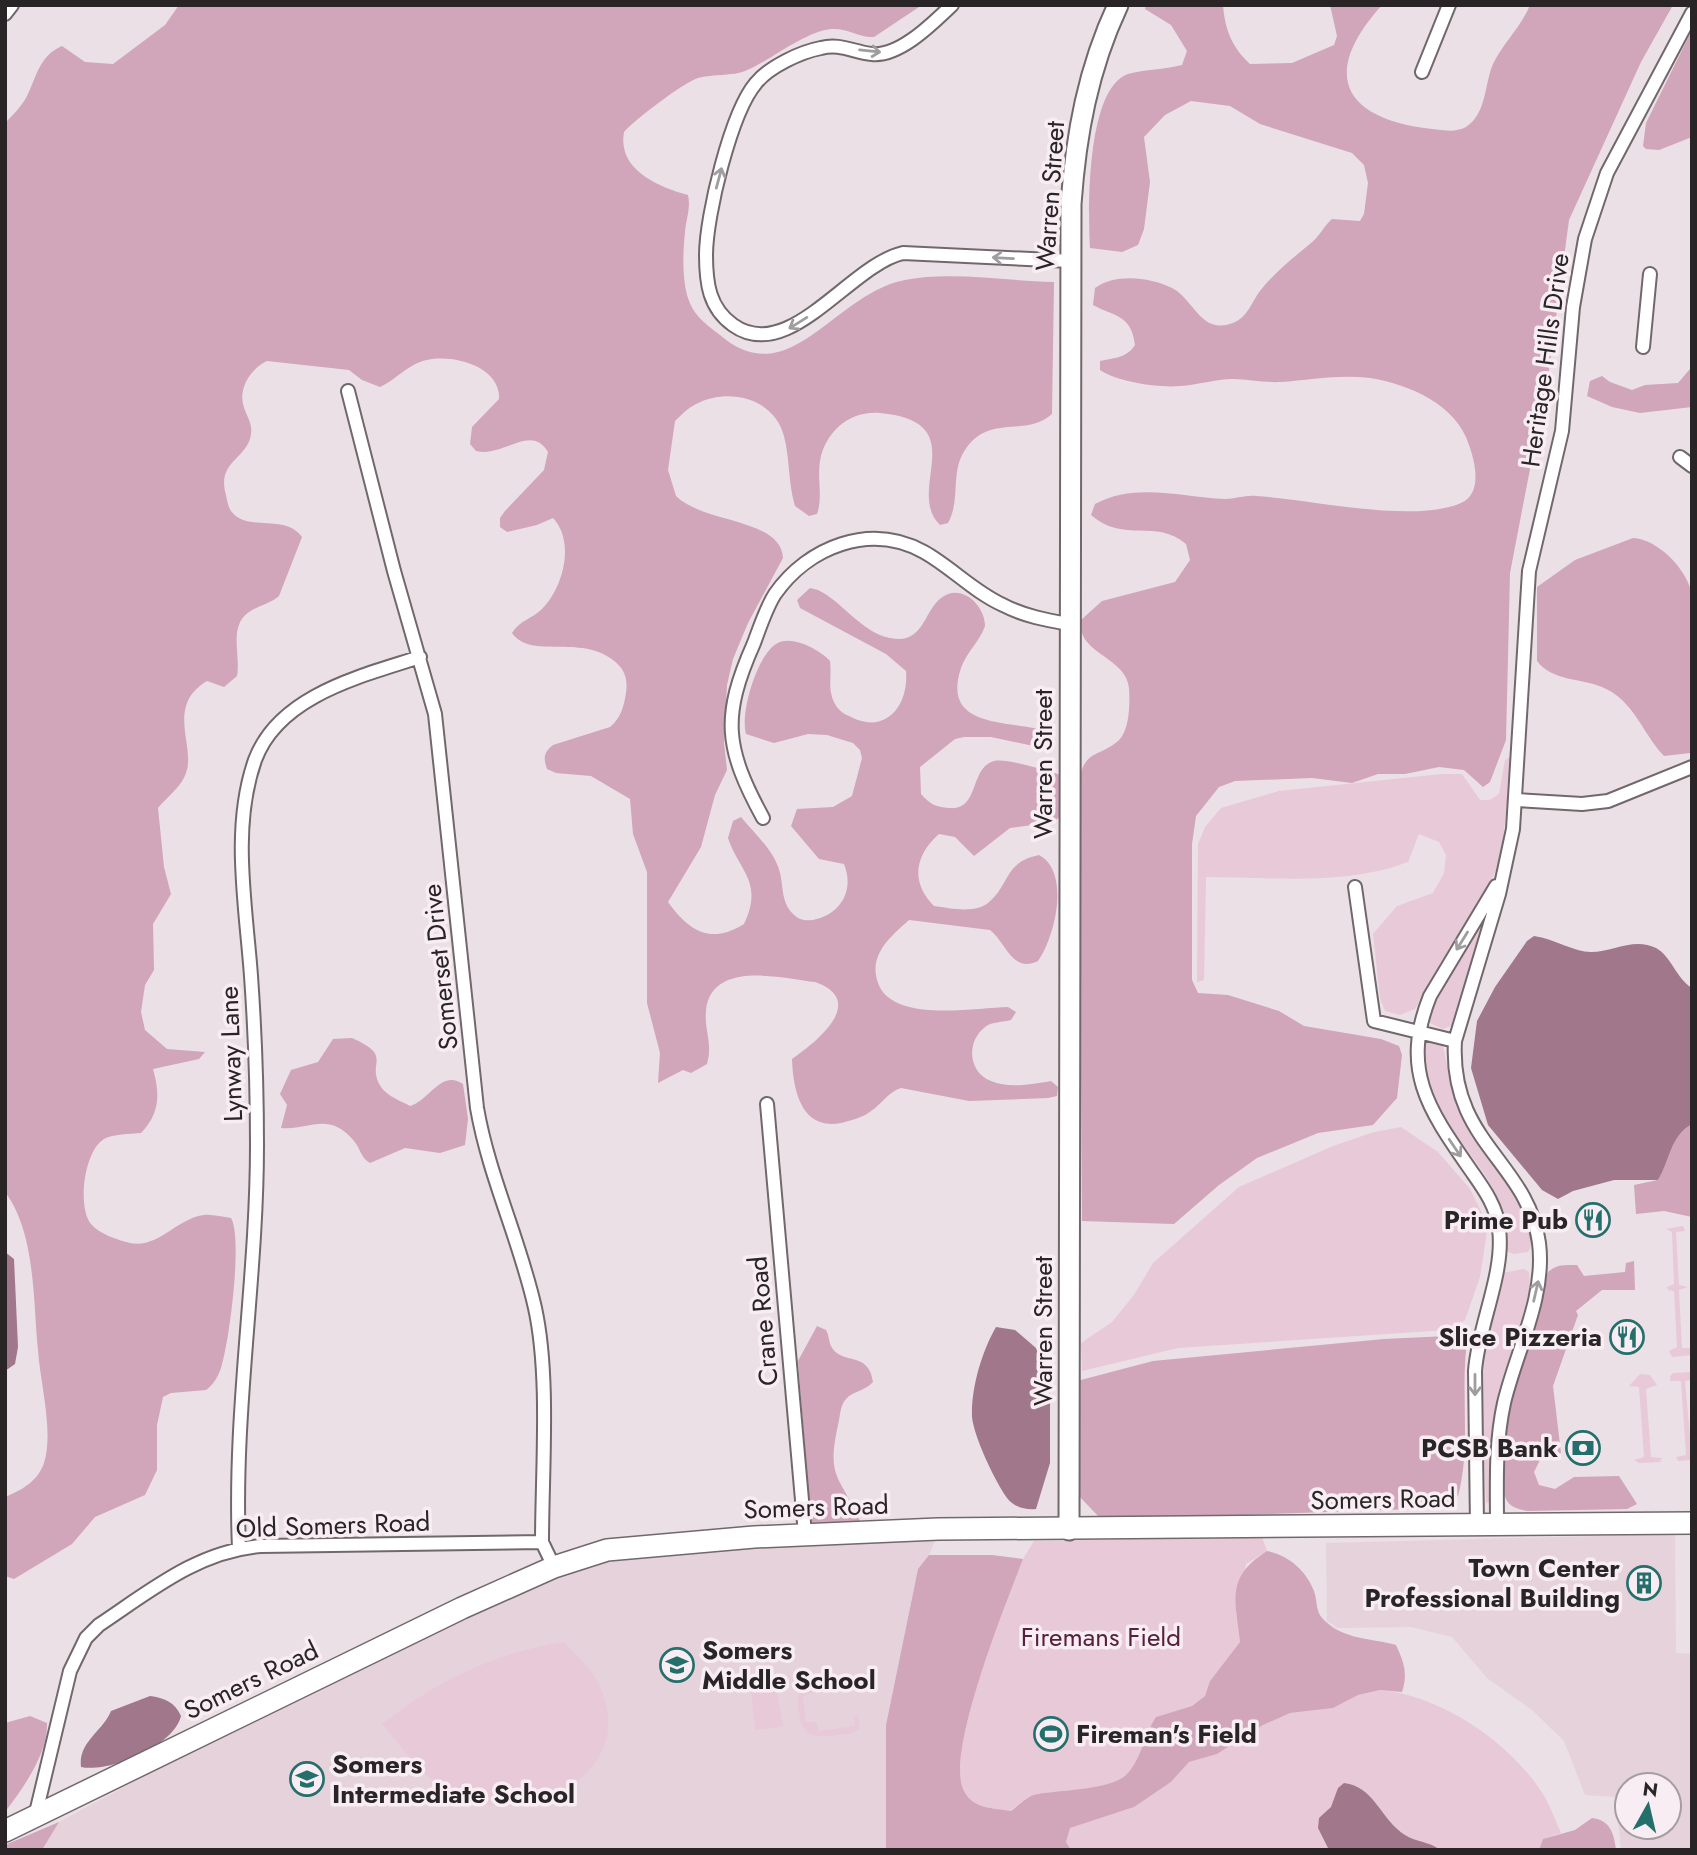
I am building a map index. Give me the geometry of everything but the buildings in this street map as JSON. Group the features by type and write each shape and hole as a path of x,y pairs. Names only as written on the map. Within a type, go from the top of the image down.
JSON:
{"main road":[{"name":"Somers Road","path":"5,1831 462,1608 554,1567 607,1550 805,1534 1692,1523"}],"street":[{"path":"5,14 12,5"},
{"path":"952,5 897,48 875,55 839,45 818,48 778,66 757,81 744,100 718,179 706,249 706,279 710,298 723,317 740,330 760,334 783,332 799,324 865,271 890,256 903,253 1071,261"},
{"path":"1422,72 1449,5"},
{"name":"Warren Street","path":"1069,1530 1071,204 1077,138 1092,72 1114,8"},
{"name":"Heritage Hills Drive","path":"1487,1526 1499,1428 1534,1298 1540,1262 1539,1244 1524,1200 1481,1140 1461,1100 1454,1062 1455,1041 1507,860 1517,800 1529,571 1564,421 1580,262 1607,173 1692,13"},
{"path":"1643,346 1650,274"},
{"name":"Somerset Drive","path":"348,391 394,571 435,714 477,1108 485,1153 524,1264 540,1342 542,1542"},
{"path":"1680,457 1692,466"},
{"path":"763,818 740,776 733,749 730,725 734,699 747,657 774,596 809,560 847,542 877,538 896,541 923,551 1001,605 1036,618 1069,624"},
{"name":"Lynway Lane","path":"239,1548 237,1465 257,1147 254,1009 241,834 247,794 256,760 270,734 286,717 312,697 420,657"},
{"path":"1517,800 1582,804 1608,801 1692,767"},
{"name":"Heritage Hills Drive","path":"1487,1526 1476,1359 1498,1262 1499,1229 1490,1200 1442,1128 1422,1087 1417,1066 1418,1032 1430,996 1485,904 1507,860"},
{"path":"1355,887 1374,1021 1455,1041"},
{"name":"Crane Road","path":"767,1104 805,1534"},
{"path":"542,1542 554,1567"},
{"name":"Old Somers Road","path":"35,1817 71,1671 86,1638 99,1625 175,1575 217,1554 239,1548 542,1542"}],"shaded area":[{"path":"179,5 922,5 874,37 838,29 822,31 745,71 698,78 659,102 624,132 627,157 642,175 688,195 683,256 687,295 693,308 709,327 745,350 768,354 790,348 879,289 905,280 960,276 1054,282 1052,414 1030,425 996,429 975,439 960,459 954,505 948,523 940,525 931,511 931,443 924,429 908,419 869,413 859,415 841,425 827,440 823,450 819,474 820,501 817,514 809,516 795,506 786,445 779,423 760,405 749,399 722,396 693,406 675,421 668,470 676,496 704,512 756,528 769,535 779,545 783,558 748,623 733,659 727,685 724,743 727,770 715,795 701,847 668,902 684,921 701,932 721,934 744,924 750,910 751,887 728,838 733,821 741,817 774,858 786,903 793,914 802,920 813,920 838,907 848,883 844,864 819,859 791,826 797,809 833,807 852,796 862,758 860,750 853,743 827,735 808,734 774,743 746,734 745,712 757,672 762,660 776,644 782,641 797,642 819,652 830,661 831,693 840,710 864,722 885,719 893,714 904,695 906,671 886,654 800,608 797,600 810,588 818,590 870,630 890,638 901,639 910,637 922,626 941,598 949,594 964,594 981,611 985,626 961,668 957,688 961,703 970,713 984,719 1049,732 1049,741 1043,748 991,737 955,739 920,767 921,794 936,806 959,807 966,803 986,765 994,761 1007,761 1058,774 1064,781 1061,816 1053,822 1010,828 974,856 955,837 939,834 925,851 918,869 921,888 934,906 976,908 988,903 995,896 1019,863 1039,855 1049,863 1055,875 1057,905 1054,921 1050,937 1038,961 1029,964 1010,955 990,930 909,920 878,955 876,973 878,983 886,996 899,1004 935,1010 1008,1007 1016,1012 1011,1020 990,1024 979,1033 972,1048 974,1064 983,1077 1005,1085 1051,1081 1058,1087 1057,1096 1048,1098 969,1101 901,1088 860,1117 841,1123 827,1124 817,1121 808,1114 797,1095 792,1059 824,1033 838,1010 837,1000 830,990 815,982 768,976 734,978 721,984 711,994 706,1010 709,1049 707,1064 691,1073 683,1070 658,1083 660,1053 647,1003 647,872 633,834 630,799 591,776 556,773 547,769 545,762 546,753 553,745 610,727 614,723 624,703 627,688 625,675 617,663 600,652 572,647 531,645 520,641 512,633 550,600 564,564 564,539 553,518 507,532 500,527 500,518 505,511 544,470 548,452 541,444 533,441 486,452 476,451 470,444 472,427 499,399 498,388 484,371 462,361 438,359 420,362 380,387 362,380 349,370 267,361 256,368 245,384 242,397 251,434 249,442 229,467 224,484 230,509 238,517 256,523 286,526 302,537 279,596 249,612 239,625 237,676 224,687 207,681 194,691 187,702 184,726 188,751 186,773 178,787 158,808 164,867 171,894 153,924 154,970 145,985 141,1012 145,1030 167,1049 205,1052 199,1059 153,1069 157,1103 152,1118 141,1133 112,1136 97,1145 87,1167 84,1193 87,1216 94,1228 130,1243 150,1242 194,1217 207,1215 231,1218 236,1246 235,1268 224,1355 217,1378 206,1390 171,1393 163,1397 157,1425 157,1470 145,1495 95,1517 72,1544 14,1579 5,1576 5,1497 23,1488 38,1475 44,1463 48,1437 28,1247 23,1227 5,1192 5,123 23,103 43,61 54,50 62,46 85,62 113,64 165,25"},
{"path":"1146,5 1223,5 1231,38 1250,64 1292,63 1334,45 1337,36 1330,5 1382,5 1352,49 1347,68 1349,85 1357,100 1372,112 1395,122 1451,131 1466,127 1478,114 1493,64 1530,5 1673,5 1641,62 1569,220 1549,370 1510,573 1506,740 1490,782 1483,787 1464,770 1439,767 1405,774 1378,774 1352,783 1312,778 1235,781 1219,787 1196,816 1192,844 1192,980 1198,993 1228,995 1279,1011 1304,1026 1381,1039 1399,1046 1402,1055 1397,1098 1373,1125 1318,1133 1257,1158 1219,1185 1174,1224 1082,1221 1079,781 1089,759 1122,736 1127,724 1129,688 1120,669 1086,640 1081,620 1102,601 1175,582 1190,560 1186,544 1175,536 1103,524 1091,515 1095,504 1126,494 1159,492 1225,499 1256,496 1361,509 1417,511 1441,509 1461,503 1472,492 1476,477 1469,445 1454,418 1430,399 1400,385 1370,378 1348,377 1274,382 1233,379 1161,386 1127,381 1100,370 1100,361 1124,355 1135,345 1126,322 1093,305 1095,288 1112,280 1133,278 1154,281 1180,293 1205,320 1222,325 1233,323 1246,313 1260,291 1284,265 1314,241 1332,219 1360,221 1364,214 1368,183 1364,165 1352,153 1260,124 1230,106 1191,101 1165,115 1144,137 1150,182 1144,229 1138,245 1122,252 1090,248 1092,153 1104,102 1114,84 1128,74 1182,65 1187,51 1171,25 1145,9"},
{"path":"1692,30 1692,137 1659,150 1646,149 1643,146 1646,123"},
{"path":"1692,350 1692,407 1640,413 1612,407 1587,396 1590,381 1602,376 1632,390 1645,385 1678,383 1690,369"},
{"path":"1633,538 1662,550 1685,576 1692,595 1694,676 1690,753 1664,756 1630,708 1613,693 1594,684 1558,676 1537,661 1537,587 1575,560"},
{"path":"1534,936 1591,952 1632,944 1648,945 1661,952 1692,988 1692,1124 1679,1135 1658,1180 1614,1180 1573,1191 1558,1199 1542,1190 1488,1125 1471,1068 1477,1021 1495,987 1527,941"},
{"path":"352,1038 376,1055 377,1078 381,1087 390,1096 410,1106 448,1080 463,1084 468,1119 465,1145 440,1153 405,1148 370,1163 354,1141 335,1126 318,1124 281,1128 287,1105 280,1094 291,1070 318,1062 333,1039"},
{"path":"1692,1124 1692,1217 1664,1211 1636,1214 1634,1185 1658,1180 1679,1135"},
{"path":"5,1252 14,1259 18,1347 15,1364 5,1371"},
{"path":"1634,1261 1635,1290 1602,1290 1576,1311 1578,1315 1553,1386 1561,1453 1541,1458 1534,1472 1539,1485 1555,1489 1574,1477 1619,1476 1637,1504 1627,1509 1528,1511 1515,1508 1506,1499 1503,1453 1523,1351 1548,1272 1558,1266 1577,1265 1584,1276 1625,1272 1626,1263"},
{"path":"817,1326 826,1330 836,1352 866,1366 873,1382 849,1396 844,1402 835,1443 834,1467 860,1521 855,1528 811,1527 798,1361"},
{"path":"996,1327 1015,1330 1036,1348 1050,1388 1050,1463 1036,1509 1020,1507 1007,1498 986,1459 972,1417 975,1382"},
{"path":"1468,1335 1462,1476 1458,1496 1440,1508 1129,1519 1099,1517 1079,1496 1077,1381 1153,1361 1384,1339"},
{"path":"1675,1534 1676,1653 1692,1654 1692,1850 1621,1850 1620,1841 1683,1841 1683,1771 1613,1771 1613,1797 1585,1795 1564,1741 1532,1710 1487,1678 1452,1637 1411,1627 1338,1628 1327,1621 1326,1543"},
{"path":"936,1538 929,1555 918,1569 886,1725 886,1850 42,1850 59,1822 223,1734 584,1562 652,1550"},
{"path":"1267,1551 1282,1556 1301,1570 1311,1583 1320,1614 1333,1627 1350,1635 1396,1645 1404,1668 1402,1692 1380,1690 1358,1695 1333,1708 1290,1713 1263,1725 1217,1754 1189,1762 1171,1782 1134,1807 1070,1828 1066,1842 1071,1850 886,1850 886,1725 918,1569 929,1555 992,1555 1023,1559 980,1677 963,1745 960,1772 964,1791 973,1801 984,1807 1011,1811 1034,1795 1097,1787 1119,1780 1136,1762 1156,1717 1192,1706 1205,1696 1210,1681 1240,1642 1236,1601 1239,1580 1245,1570"},
{"path":"150,1696 176,1707 181,1716 176,1727 154,1747 139,1755 108,1766 81,1767 83,1751 111,1711"},
{"path":"30,1716 47,1723 43,1747 33,1770 5,1812 5,1723"},
{"path":"1344,1783 1363,1790 1405,1835 1440,1850 1329,1850 1318,1828 1319,1818 1331,1807 1338,1788"},
{"path":"1592,1818 1603,1821 1610,1828 1616,1850 1539,1850 1543,1839 1575,1830"},
{"path":"59,1822 42,1850 5,1850 5,1845"}],"green space":[{"path":"1512,756 1503,839 1496,870 1483,898 1442,960 1415,1009 1400,1015 1385,1011 1380,998 1373,934 1397,906 1433,893 1444,873 1446,855 1439,842 1419,834 1408,862 1384,870 1308,879 1206,877 1204,980 1197,982 1198,844 1205,827 1221,808 1279,791 1442,774 1462,774 1480,800 1490,800 1499,794 1505,760"},
{"path":"1479,926 1482,929 1453,1025 1443,1029 1430,1023 1428,1016 1433,1000"},
{"path":"1431,1040 1442,1043 1452,1087 1461,1111 1507,1182 1528,1222 1531,1239 1528,1252 1514,1254 1506,1251 1503,1214 1490,1183 1450,1126 1428,1087 1423,1066 1424,1043"},
{"path":"1401,1127 1438,1152 1470,1189 1488,1225 1480,1277 1465,1320 1447,1330 1178,1348 1082,1371 1081,1343 1112,1322 1134,1295 1153,1263 1239,1187 1333,1146 1374,1132"},
{"path":"1683,1226 1685,1231 1676,1232 1679,1285 1688,1287 1679,1290 1682,1348 1691,1348 1692,1355 1672,1357 1669,1351 1677,1347 1674,1291 1668,1290 1667,1287 1674,1284 1672,1232 1666,1229"},
{"path":"1524,1269 1529,1272 1530,1288 1498,1402 1491,1453 1490,1502 1486,1503 1481,1371 1483,1349 1502,1273"},
{"path":"1692,1372 1692,1380 1685,1381 1692,1460 1678,1461 1676,1457 1686,1455 1681,1381 1670,1381 1670,1376 1673,1373"},
{"path":"1640,1374 1650,1375 1657,1385 1646,1389 1651,1457 1662,1458 1660,1462 1639,1463 1634,1460 1644,1457 1639,1387 1629,1386"},
{"name":"Firemans Field","path":"1262,1537 1267,1551 1246,1564 1236,1614 1240,1642 1210,1681 1205,1696 1192,1706 1156,1717 1140,1756 1126,1775 1097,1787 1034,1795 1010,1811 984,1807 968,1797 960,1772 970,1712 1004,1608 1023,1559 1034,1541"},
{"path":"564,1642 596,1679 607,1711 606,1739 594,1764 575,1783 549,1797 519,1805 488,1805 458,1797 426,1775 382,1724 423,1695 467,1671 514,1653"},
{"path":"774,1677 783,1726 755,1730 750,1680"},
{"path":"810,1689 813,1693 803,1696 806,1722 816,1722 819,1731 855,1726 854,1717 858,1715 860,1728 850,1733 831,1736 811,1734 801,1721 798,1698 801,1690"},
{"path":"1380,1690 1426,1701 1449,1711 1493,1740 1529,1775 1546,1798 1561,1833 1543,1839 1539,1850 1071,1850 1066,1842 1070,1828 1134,1807 1171,1782 1189,1762 1217,1754 1263,1725 1290,1713 1333,1708 1358,1695"}],"place":[{"name":"Prime Pub","path":"1593,1220"},
{"name":"Slice Pizzeria","path":"1627,1337"},
{"name":"PCSB Bank","path":"1583,1448"},
{"name":"Town Center Professional Building","path":"1644,1583"},
{"name":"Somers Middle School","path":"677,1665"},
{"name":"Fireman's Field","path":"1051,1734"},
{"name":"Somers Intermediate School","path":"307,1779"}]}
